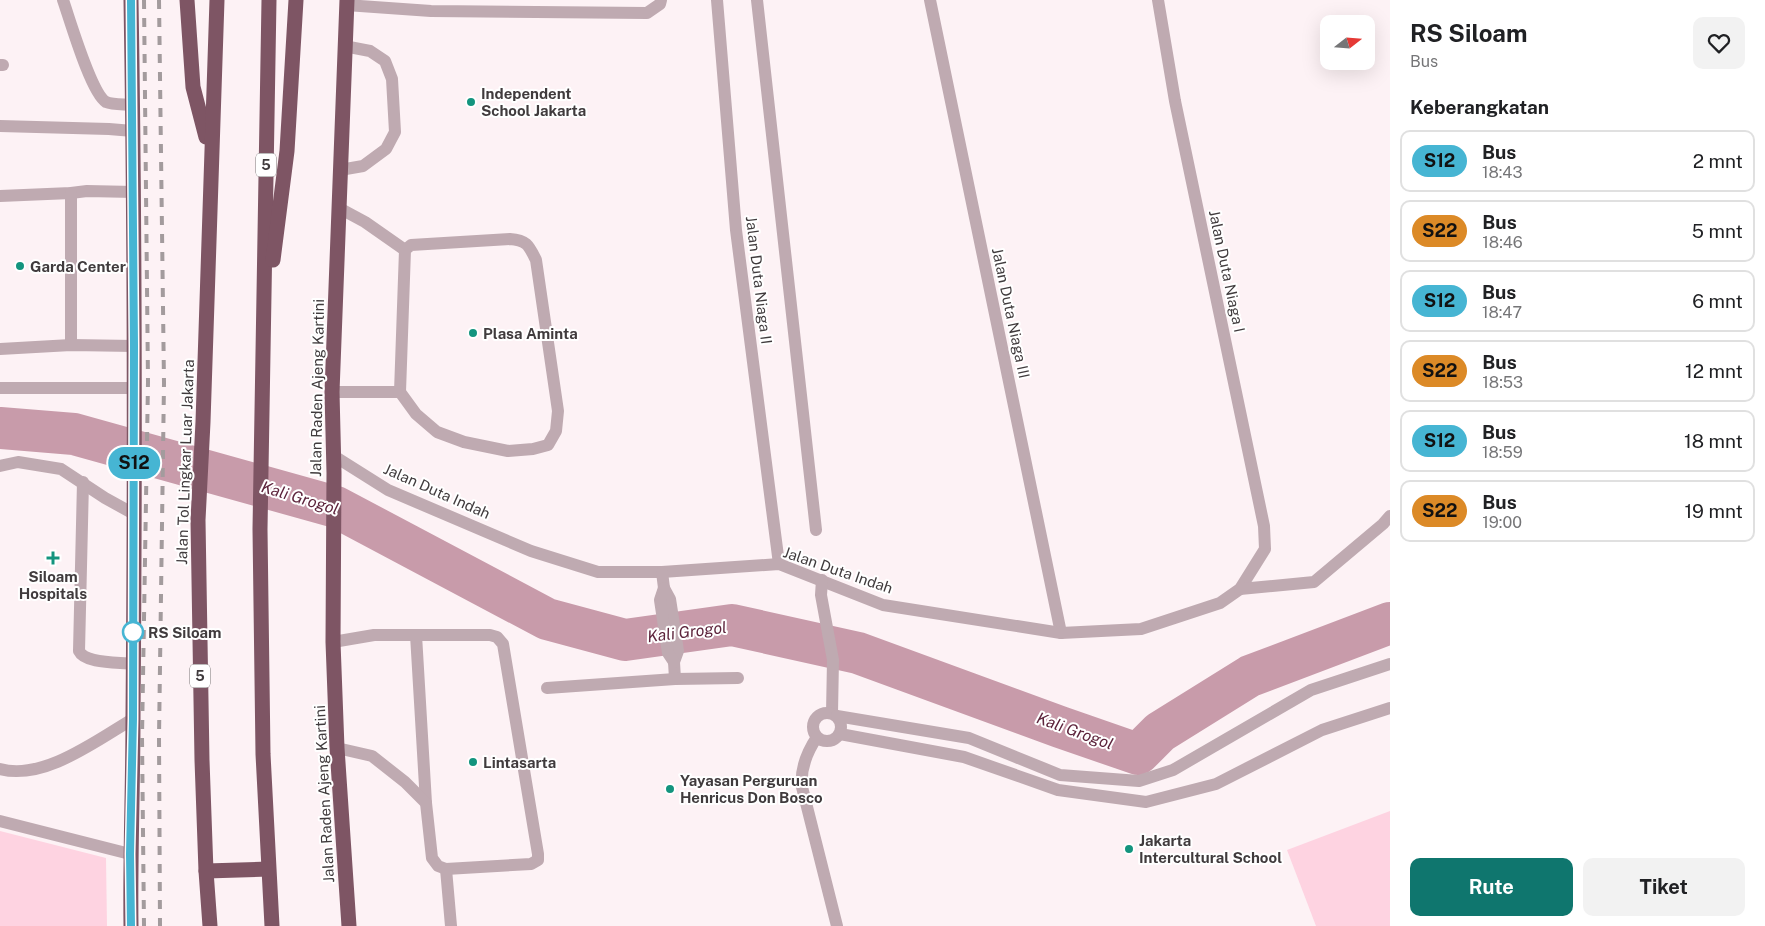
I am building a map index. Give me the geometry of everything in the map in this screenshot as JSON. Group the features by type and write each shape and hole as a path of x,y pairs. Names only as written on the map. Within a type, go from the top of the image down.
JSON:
{"highway":[{"path":"131,0 134,192 131,926"},
{"path":"187,0 193,87 211,153"},
{"name":"Jalan Tol Lingkar Luar Jakarta","path":"210,926 206,871 198,520 204,422 217,0"},
{"name":"5","path":"269,0 260,529 263,754 272,926"},
{"path":"264,331 287,151 296,0"},
{"name":"Jalan Raden Ajeng Kartini","path":"347,3 332,392 334,456 332,548 333,642 349,926"},
{"path":"206,871 268,869"}],"street":[{"path":"63,0 98,95 107,102 133,105"},
{"path":"347,3 406,5 431,11 647,13 660,4 661,0"},
{"name":"Jalan Duta Niaga II","path":"717,0 736,230 779,564"},
{"name":"Jalan Duta Niaga II","path":"757,0 816,530"},
{"name":"Jalan Duta Niaga III","path":"930,0 1060,633"},
{"name":"Jalan Duta Niaga I","path":"1158,0 1175,102 1264,526 1264,549"},
{"path":"340,170 364,166 386,150 395,132 392,79 385,61 370,51 344,46"},
{"path":"0,126 109,129 133,132"},
{"path":"0,196 87,191 134,192"},
{"path":"71,193 71,345"},
{"path":"338,208 365,222 405,250"},
{"path":"510,239 521,240 530,246 536,260 558,411 556,431 548,445 533,449 508,451 464,442 437,432 416,414 400,392 405,250 412,245 510,239"},
{"path":"0,349 71,345 134,346"},
{"path":"0,388 134,394"},
{"path":"332,392 400,392"},
{"name":"Jalan Duta Indah","path":"334,456 388,490 531,551 598,572 662,572 779,564 883,605 1060,633 1141,629 1220,603 1240,589 1264,549"},
{"path":"0,466 18,462 61,469 105,498 134,514"},
{"path":"83,482 79,651 80,654 88,659 133,664"},
{"path":"1240,589 1314,582 1390,516"},
{"path":"662,572 673,655 674,679"},
{"path":"822,580 821,595 832,660 835,715 841,722 842,728 840,734 835,739 829,741 822,740 813,731 813,725 815,719 820,714 826,712 835,715 970,738 1060,775 1140,782 1173,770 1311,690 1390,664"},
{"path":"333,642 374,635 490,634 497,637 503,644 538,854 538,860 531,864 446,869 438,866 432,858 426,803 416,635"},
{"path":"548,688 674,679 738,678"},
{"path":"840,734 964,757 1058,790 1146,802 1216,784 1322,730 1390,708"},
{"path":"0,769 11,772 48,766 133,719"},
{"path":"817,737 809,750 802,769 802,787 837,926"},
{"path":"338,748 372,756 405,782 426,803"},
{"path":"0,821 130,854"},
{"path":"446,869 451,926"}],"shaded area":[{"path":"1390,811 1390,926 1316,926 1287,850"},
{"path":"0,831 106,858 107,926 0,926"}],"waterway":[{"name":"Kali Grogol","path":"0,428 74,434 336,507 547,619 625,640 732,625 858,653 1138,754 1160,732 1250,676 1390,623"}],"railway":[{"path":"144,0 148,382 142,737 144,926"},
{"path":"159,0 164,383 159,737 160,926"}],"bus line":[{"name":"S12","path":"131,0 134,162 131,926"}],"place":[{"name":"Independent School Jakarta","path":"471,102"},
{"name":"Garda Center","path":"20,266"},
{"name":"Plasa Aminta","path":"473,333"},
{"name":"Siloam Hospitals","path":"53,558"},
{"name":"RS Siloam","path":"133,632"},
{"name":"Lintasarta","path":"473,762"},
{"name":"Yayasan Perguruan Henricus Don Bosco","path":"670,789"},
{"name":"Jakarta Intercultural School","path":"1129,849"}]}
